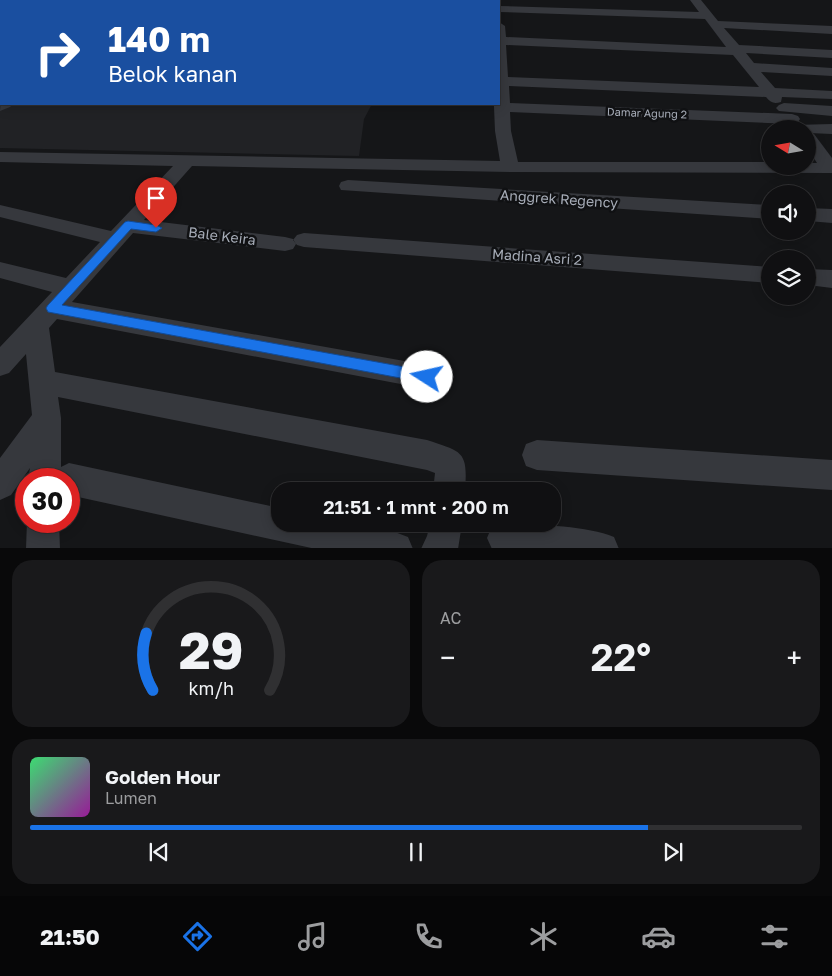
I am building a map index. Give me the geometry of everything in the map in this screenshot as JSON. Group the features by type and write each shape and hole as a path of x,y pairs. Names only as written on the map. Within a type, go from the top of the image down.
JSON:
{"street":[{"path":"696,0 748,67 794,120"},
{"path":"500,1 622,7 631,8 637,14"},
{"path":"500,10 637,14 832,30"},
{"path":"500,33 735,50 832,54"},
{"path":"500,57 503,131 510,167"},
{"path":"748,67 832,72"},
{"path":"501,81 832,95"},
{"name":"Damar Agung 2","path":"502,107 761,122"},
{"path":"809,120 832,112"},
{"path":"816,127 832,129"},
{"path":"816,147 829,163"},
{"path":"0,157 510,167 829,163"},
{"path":"5,352 44,317 186,162"},
{"name":"Anggrek Regency","path":"348,186 761,211"},
{"name":"Bale Keira","path":"0,212 122,232 295,242"},
{"path":"816,215 832,216"},
{"name":"Madina Asri 2","path":"295,242 761,274"},
{"path":"0,270 71,288"},
{"path":"816,278 832,279"},
{"path":"44,317 427,377"},
{"path":"44,317 42,382 47,418 47,449 53,468"},
{"path":"42,382 427,455 445,460 451,465 450,482"},
{"path":"0,484 47,418"},
{"path":"536,455 832,475"},
{"path":"80,483 396,548"},
{"path":"438,548 442,546 445,532"},
{"path":"43,533 43,548"},
{"path":"504,538 602,548"}],"shaded area":[{"path":"0,105 371,105 364,119 359,156 0,148"}],"route":[{"path":"156,228 128,225 52,308 427,377"}]}
